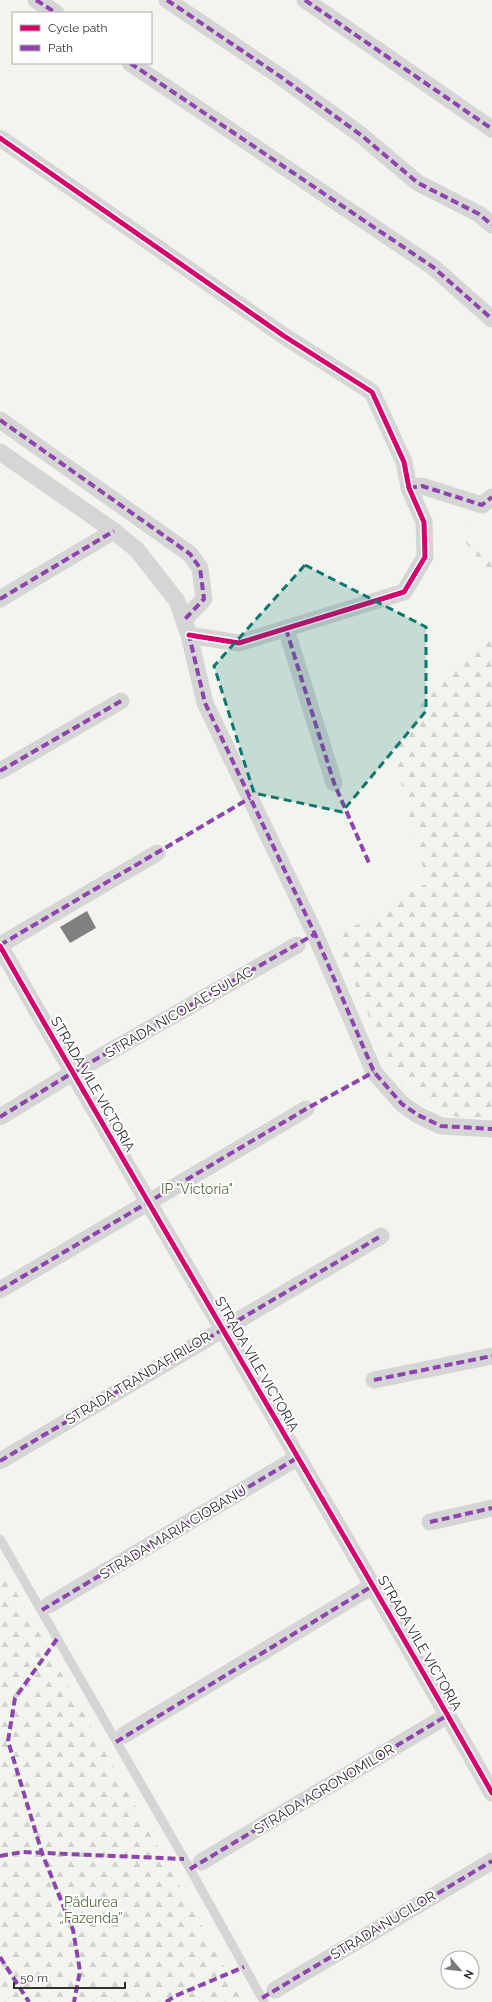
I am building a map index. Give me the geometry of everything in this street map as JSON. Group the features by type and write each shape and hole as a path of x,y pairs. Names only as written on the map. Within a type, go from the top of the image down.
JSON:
{"street":[{"path":"36,0 54,12"},
{"path":"167,0 281,77 361,135 418,183 479,214 492,225"},
{"path":"305,0 492,129"},
{"path":"131,64 433,267 492,318"},
{"path":"0,138 284,336 372,392 404,462 409,488 424,522 425,557 404,592 239,643 187,628"},
{"path":"0,420 190,554 200,568 204,599 187,628"},
{"path":"0,452 114,531 137,550 177,601 187,628 205,703 315,934 374,1072 402,1104 418,1115 441,1126 492,1128"},
{"path":"409,488 422,486 482,505 492,497"},
{"path":"0,599 114,531"},
{"path":"286,628 334,783"},
{"path":"0,770 121,701"},
{"path":"0,945 157,853"},
{"name":"STRADA NICOLAE SULAC","path":"0,1117 72,1073 297,944"},
{"name":"STRADA VILE VICTORIA","path":"0,945 147,1203 222,1328 297,1458 374,1585 492,1794"},
{"path":"0,1290 306,1109"},
{"name":"STRADA TRANDAFIRILOR","path":"0,1461 222,1328 381,1236"},
{"path":"374,1380 492,1356"},
{"name":"STRADA MARIA CIOBANU","path":"49,1605 297,1458"},
{"path":"430,1522 492,1508"},
{"path":"124,1735 374,1585"},
{"name":"STRADA AGRONOMILOR","path":"201,1862 448,1715"},
{"name":"STRADA NUCILOR","path":"270,1996 492,1861"}],"lane":[{"path":"0,1539 190,1869 270,1996"}],"highlighted area":[{"path":"305,565 426,627 426,711 342,812 254,793 214,666"}],"green space":[{"name":"IP \"Victoria\"","path":"0,0 492,0 492,2002 244,2002 0,1564"},
{"path":"465,526 492,560 492,580 465,541"},
{"path":"492,628 492,1120 463,1119 432,1108 397,1079 334,938 427,883 390,741 406,739 420,706"},
{"name":"Pădurea „Fazenda”","path":"0,1564 33,1621 244,2002 0,2002"}],"building":[{"path":"87,911 96,928 70,943 60,927"}],"marked path":[{"path":"36,0 54,12"},
{"path":"167,0 281,77 361,135 418,183 479,214 492,225"},
{"path":"305,0 492,129"},
{"path":"131,64 433,267 492,319"},
{"path":"0,420 190,554 200,568 204,599 184,620"},
{"path":"409,488 422,486 482,505 492,497"},
{"path":"0,599 114,531"},
{"path":"286,629 334,783 369,863"},
{"path":"191,635 189,635 205,703 315,934 374,1072 402,1104 418,1115 441,1126 492,1129"},
{"path":"0,771 121,701"},
{"path":"0,945 250,798"},
{"path":"0,1117 72,1073 315,934"},
{"path":"0,1290 306,1109 374,1072"},
{"path":"0,1461 381,1236"},
{"path":"374,1380 492,1356"},
{"path":"42,1610 297,1458"},
{"path":"430,1522 492,1508"},
{"path":"116,1742 374,1585"},
{"path":"57,1639 15,1698 8,1741 42,1853 73,1930 80,1971 74,2002"},
{"path":"190,1869 448,1715"},
{"path":"0,1856 22,1852 184,1859"},
{"path":"262,1998 492,1861"},
{"path":"0,1957 29,2002"},
{"path":"166,2002 175,1996 244,1967"}],"cycle path":[{"path":"0,138 284,336 372,392 404,462 409,488 424,522 425,557 404,592 239,643 189,635"},
{"path":"0,946 492,1793"}]}
